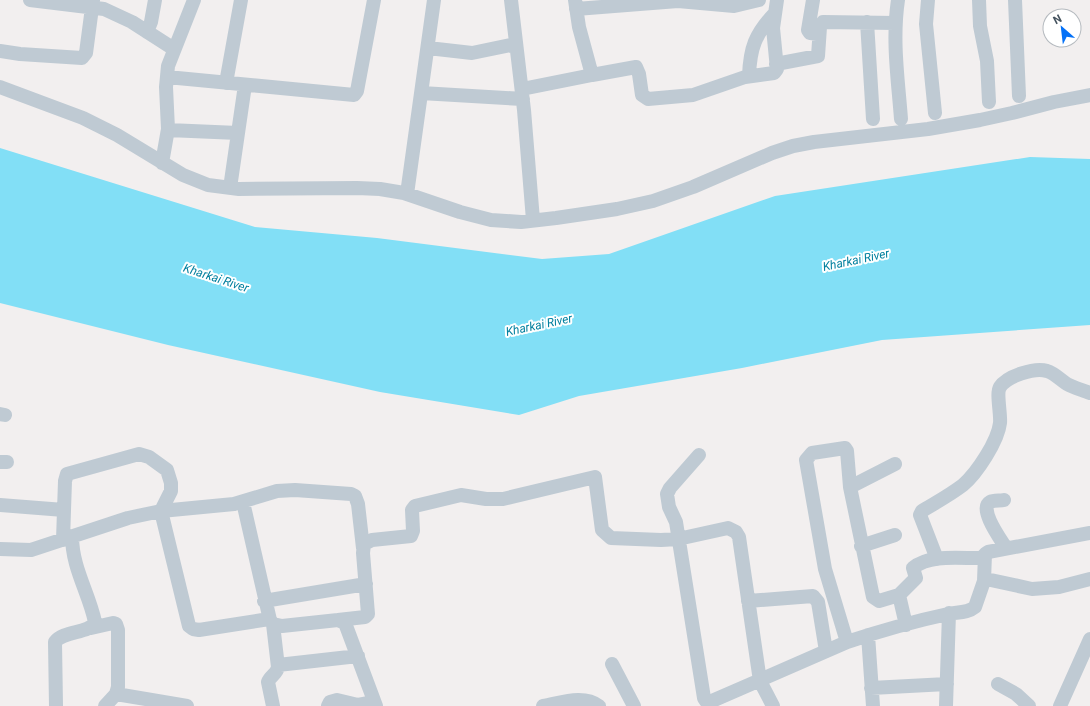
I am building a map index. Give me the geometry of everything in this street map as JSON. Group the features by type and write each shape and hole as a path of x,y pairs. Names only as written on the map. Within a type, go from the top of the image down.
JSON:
{"street":[{"path":"30,0 92,4 119,15 174,49"},
{"path":"147,32 151,22 155,0"},
{"path":"162,163 168,130 167,77 174,49 194,0"},
{"path":"226,83 241,0"},
{"path":"167,77 352,96 356,94 374,0"},
{"path":"406,194 434,0"},
{"path":"511,0 522,94 533,220"},
{"path":"592,75 581,34 576,4 678,1 734,6 759,0"},
{"path":"813,0 808,30 810,33 819,34"},
{"path":"898,0 895,22 901,119"},
{"path":"928,0 926,24 935,113"},
{"path":"978,0 980,26 987,61 990,102"},
{"path":"1015,0 1019,96"},
{"path":"0,51 20,54 82,58 86,53 92,4"},
{"path":"421,93 522,94 592,75 636,67 639,74 642,95 648,99 693,95 748,76 774,73 777,71 773,35 776,6"},
{"path":"748,76 750,55 756,36 776,6"},
{"path":"776,64 818,56 820,26 823,22 895,22"},
{"path":"866,22 873,119"},
{"path":"428,48 472,53 516,44"},
{"path":"230,188 245,85"},
{"path":"0,87 82,118 117,135 182,175 208,185 230,188 380,189 406,194 454,210 491,220 521,222 617,209 653,201 693,187 772,153 793,146 980,120 1012,114 1054,102 1090,95"},
{"path":"168,130 238,133"},
{"path":"937,559 920,515 922,511 963,484 972,476 991,447 1000,426 1001,412 998,393 999,388 1003,383 1030,370 1048,371 1068,385 1090,393"},
{"path":"847,642 825,569 806,460 808,456 815,452 845,448 847,451 850,487 861,546 873,597 879,601 899,595 916,578 912,568 919,562 937,559 985,558"},
{"path":"0,549 31,550 68,538 128,518 161,510 243,502 277,491 295,490 352,494 355,496 358,504 366,584 368,614 365,617 282,626 271,621 199,630 193,629 189,626 161,510 171,491 170,476 162,466 149,457 139,454 67,474 65,481 64,510 68,538 94,620 94,625 91,628"},
{"path":"699,455 670,488 667,494 669,507 676,522 705,704 847,642 949,613 969,610 975,607 984,581 985,554 988,552 1090,533"},
{"path":"850,487 895,464"},
{"path":"363,548 364,544 372,540 411,536 413,531 412,510 418,504 461,495 486,499 503,499 593,477 596,479 602,530 611,538 661,540 678,539 728,528 736,532 739,537 760,681 773,706"},
{"path":"1004,500 990,502 987,512 992,525 1006,548"},
{"path":"243,502 264,601 271,621 278,665 277,671 268,682 273,706"},
{"path":"0,505 64,510"},
{"path":"861,546 895,535"},
{"path":"984,581 992,580 1032,589 1046,589 1090,579"},
{"path":"264,601 366,584"},
{"path":"899,595 906,625"},
{"path":"748,601 813,596 818,602 826,651"},
{"path":"946,706 949,613"},
{"path":"328,706 330,702 337,700 358,705 375,704 347,626 338,620"},
{"path":"56,706 55,642 63,635 113,623 118,626 118,687 116,694 106,706"},
{"path":"868,635 873,706"},
{"path":"1060,706 1090,639"},
{"path":"278,665 358,656"},
{"path":"612,664 634,706"},
{"path":"871,688 947,684"},
{"path":"998,684 1016,694 1029,706"},
{"path":"116,694 187,706"},
{"path":"543,706 581,700 589,701 598,706"}],"water":[{"name":"Kharkai River","path":"0,148 255,227 377,238 542,259 609,254 775,196 1030,157 1090,159 1090,325 882,340 742,368 579,396 519,415 380,392 168,345 0,303"}]}
